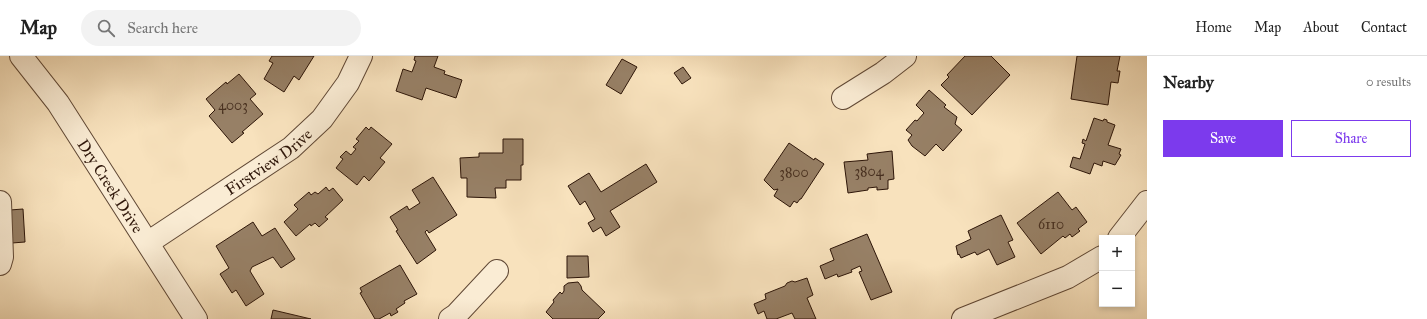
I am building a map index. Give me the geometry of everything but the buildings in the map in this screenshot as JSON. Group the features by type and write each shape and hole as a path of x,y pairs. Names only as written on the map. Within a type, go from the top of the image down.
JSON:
{"street":[{"name":"Dry Creek Drive","path":"21,56 58,103 149,242 196,319"},
{"name":"Firstview Drive","path":"149,242 291,148 322,119 348,83 362,56"},
{"path":"843,98 883,73 906,56"},
{"path":"0,202 2,257 0,264"},
{"path":"1121,235 1147,202"},
{"path":"963,319 1068,277 1099,259"},
{"path":"450,319 456,315 497,271"}]}
